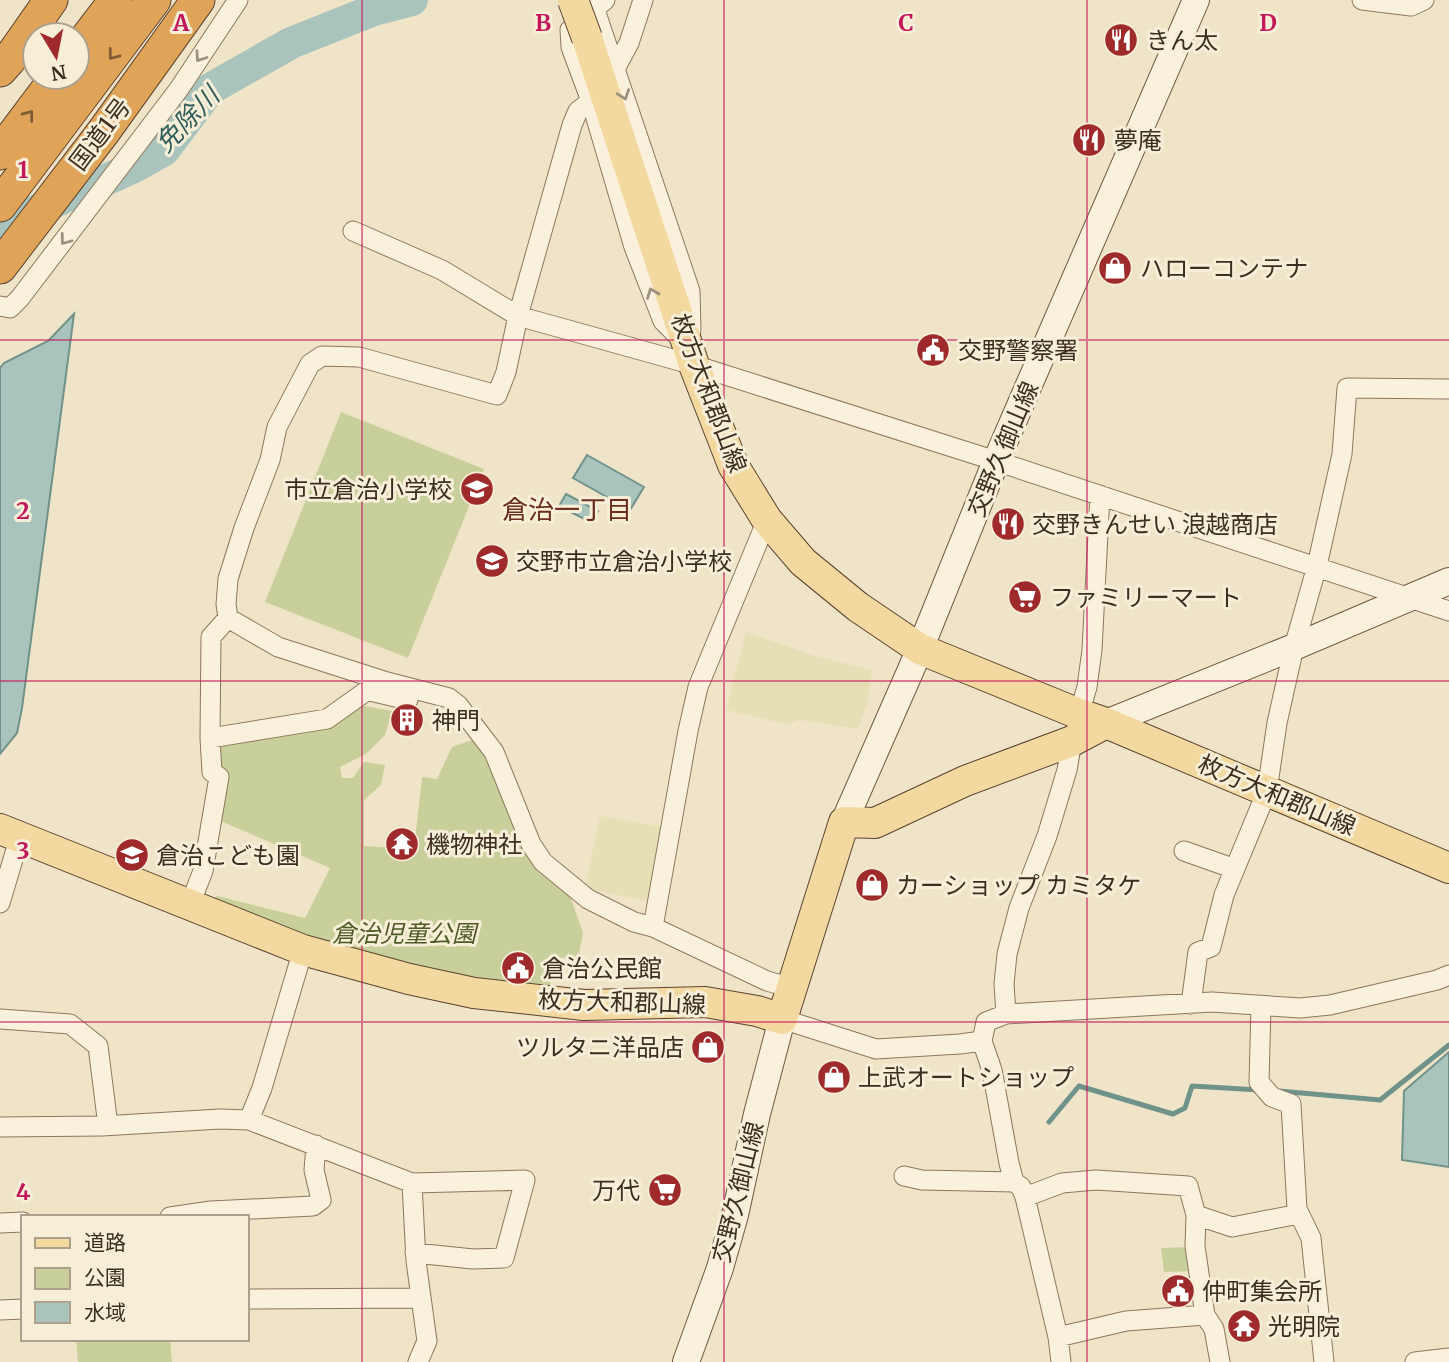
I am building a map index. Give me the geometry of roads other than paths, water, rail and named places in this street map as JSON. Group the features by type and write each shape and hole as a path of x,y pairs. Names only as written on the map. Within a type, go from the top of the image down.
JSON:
{"highway":[{"path":"3,67 51,0"},
{"path":"91,33 116,0"},
{"path":"0,205 154,0"},
{"name":"国道1号","path":"0,267 104,131 198,0"},
{"path":"0,153 46,91"},
{"path":"0,253 104,131"}],"main road":[{"name":"交野久御山線","path":"844,822 920,649 996,461 1196,0"},
{"name":"枚方大和郡山線","path":"591,2 587,38 692,356 733,465 767,520 803,562 858,607 920,649 1085,726 1267,791 1449,868"},
{"path":"782,1019 844,822 875,823 1085,726 1294,647 1449,581"},
{"name":"枚方大和郡山線","path":"10,832 303,950 409,979 474,993 584,1005 705,1002 757,1010 782,1019"},
{"name":"交野久御山線","path":"686,1362 720,1268 735,1215 757,1114 782,1019"}],"street":[{"path":"0,306 10,308 20,298 178,89 238,0"},
{"path":"615,69 629,43 643,0"},
{"path":"1362,0 1411,6 1424,0"},
{"path":"591,2 690,291 692,356"},
{"path":"591,2 570,30 571,47 591,101 634,247 663,321 692,356"},
{"path":"190,904 203,871 219,777 212,772 210,738 211,637 228,618 228,579 270,460 277,427 310,364 322,356 359,357 497,395 506,372 572,125 578,111 591,101"},
{"path":"353,232 442,270 519,316 692,356 996,461 1449,611"},
{"path":"1191,1004 1198,952 1211,947 1224,895 1267,791 1277,723 1342,454 1346,388 1449,389"},
{"path":"1006,1014 1004,984 1007,954 1019,908 1085,726 1100,495"},
{"path":"653,928 698,687 767,520"},
{"path":"228,618 278,647 449,698 458,705 494,752 531,844 543,862 588,899 767,981 792,988"},
{"path":"210,738 327,719 370,691 443,708 449,698"},
{"path":"0,902 10,832"},
{"path":"1184,850 1235,869"},
{"path":"250,1120 303,950"},
{"path":"1061,1362 1058,1338 1020,1190 1009,1163 992,1070 982,1041 986,1022 1006,1014 1212,1002 1300,1008 1330,1005 1449,975"},
{"path":"1261,1007 1259,1082 1272,1097 1291,1104 1297,1209 1311,1238 1324,1362"},
{"path":"0,1019 70,1024 98,1046 108,1126"},
{"path":"782,1019 876,1049 982,1041"},
{"path":"0,1127 250,1120 412,1183 525,1180 504,1258 473,1259 415,1253"},
{"path":"184,1215 313,1206 321,1200 314,1170 316,1145"},
{"path":"904,1176 1020,1190 1096,1180 1188,1186 1196,1215 1195,1246 1205,1315 1214,1329 1220,1362"},
{"path":"412,1183 415,1253 427,1341 418,1362"},
{"path":"1196,1215 1232,1227 1299,1214"},
{"path":"0,1223 21,1223"},
{"path":"248,1299 421,1298"},
{"path":"0,1310 21,1309"},
{"path":"1058,1338 1126,1321 1205,1315"},
{"path":"1424,1361 1449,1358"}],"water":[{"path":"74,314 22,708 17,733 0,754 0,368 4,363 48,341"},
{"path":"587,455 644,487 630,510 573,478"},
{"path":"566,494 598,511 592,523 559,506"},
{"path":"1449,1052 1449,1167 1402,1160 1404,1091"}],"waterway":[{"name":"免除川","path":"0,225 97,184 164,150 210,89 291,43 374,10 412,0"},
{"path":"1279,1091 1380,1100 1449,1045"},
{"path":"1049,1122 1079,1086 1173,1114 1185,1108 1192,1086 1259,1090"}],"place":[{"name":"きん太","path":"1121,40"},
{"name":"夢庵","path":"1089,140"},
{"name":"ハローコンテナ","path":"1115,268"},
{"name":"交野警察署","path":"933,350"},
{"name":"市立倉治小学校","path":"477,489"},
{"name":"交野きんせい 浪越商店","path":"1008,524"},
{"name":"交野市立倉治小学校","path":"492,561"},
{"name":"ファミリーマート","path":"1025,597"},
{"name":"神門","path":"407,720"},
{"name":"機物神社","path":"402,844"},
{"name":"倉治こども園","path":"132,855"},
{"name":"カーショップ カミタケ","path":"872,885"},
{"name":"倉治公民館","path":"518,968"},
{"name":"ツルタニ洋品店","path":"708,1047"},
{"name":"上武オートショップ","path":"834,1077"},
{"name":"万代","path":"665,1190"},
{"name":"仲町集会所","path":"1178,1291"},
{"name":"光明院","path":"1244,1326"}],"district":[{"name":"倉治一丁目","path":"567,509"}],"park label":[{"name":"倉治児童公園","path":"404,933"}]}
